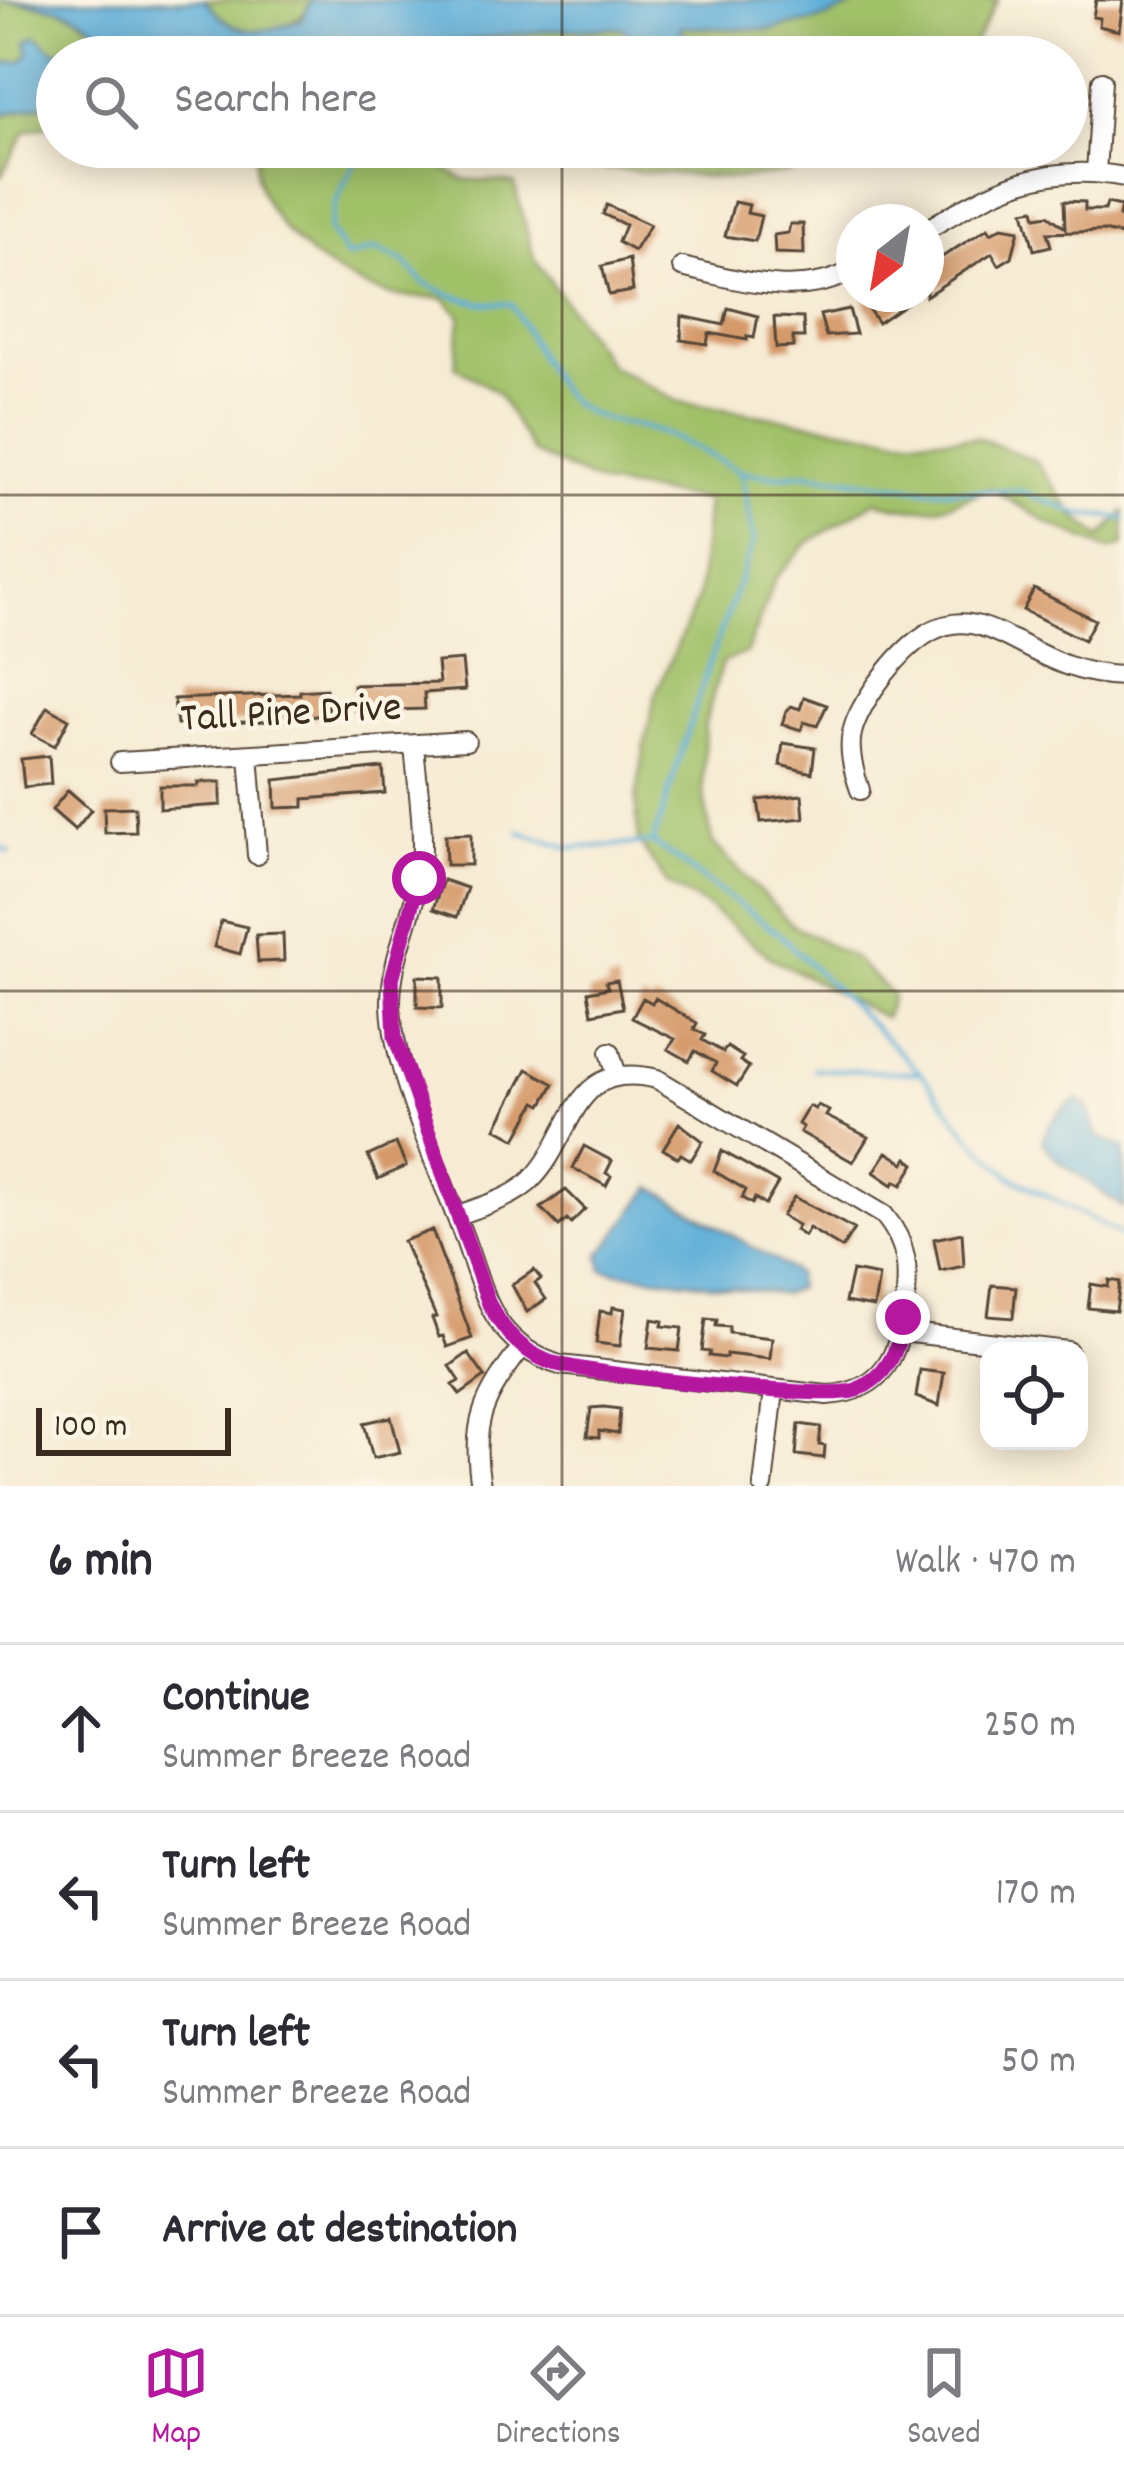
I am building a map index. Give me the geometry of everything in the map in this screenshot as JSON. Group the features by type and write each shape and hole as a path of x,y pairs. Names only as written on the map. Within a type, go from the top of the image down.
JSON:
{"street":[{"path":"1096,172 1102,81"},
{"path":"944,221 1018,182 1069,171 1124,177"},
{"path":"682,267 790,287 836,278"},
{"path":"860,790 851,760 851,726 892,664 934,628 967,622 1000,633 1067,668 1124,676"},
{"name":"Tall Pine Drive","path":"120,762 466,741"},
{"path":"414,745 422,862 395,960 392,1008 404,1069 456,1216 489,1304 504,1329 522,1347 560,1365 827,1395 858,1389 885,1368 899,1345 908,1263 904,1246 884,1215 670,1084 642,1075 616,1076 594,1087 582,1098 527,1184 456,1216"},
{"path":"249,754 257,855"},
{"path":"610,1052 616,1076"},
{"path":"902,1332 989,1342"},
{"path":"481,1486 474,1448 479,1416 494,1384 522,1347"},
{"path":"763,1486 774,1390"}],"green space":[{"path":"205,0 310,0 311,4 284,26 247,31 221,21"},
{"path":"867,0 998,0 978,36 684,36 679,26 774,26"},
{"path":"0,1 71,13 101,36 36,36 36,52 22,61 0,63"},
{"path":"623,28 629,36 503,36"},
{"path":"36,106 36,128 26,131 0,178 0,115"},
{"path":"256,168 444,168 462,179 514,183 534,258 610,365 679,402 898,437 979,438 1036,461 1074,515 1101,538 1124,512 1124,545 1109,550 1050,524 990,488 934,508 876,501 809,542 775,579 747,652 722,663 705,723 703,790 712,842 791,924 855,959 892,995 885,1018 771,958 708,907 667,884 638,840 636,800 646,738 656,693 698,598 707,500 603,485 533,453 497,392 455,366 461,316 444,298 373,290 322,263 278,222"},
{"path":"596,168 799,168 738,179"}],"water":[{"path":"0,0 205,0 227,22 261,30 303,19 311,0 867,0 827,18 769,30 680,27 684,36 629,36 622,28 503,36 102,36 83,19 43,5"},
{"path":"36,35 36,106 0,115 0,63 22,61 29,53 26,42"},
{"path":"1079,1100 1088,1107 1099,1137 1124,1148 1124,1208 1058,1160 1042,1142 1056,1116"},
{"path":"652,1187 789,1269 796,1274 797,1288 783,1294 603,1270 600,1255"}],"building":[{"path":"1096,0 1123,0 1119,31 1099,26 1100,18 1093,17"},
{"path":"1064,201 1085,202 1085,210 1105,210 1107,203 1121,206 1124,236 1104,231 1047,233 1051,246 1034,250 1024,211 1034,209 1036,217 1048,215 1065,228"},
{"path":"734,202 749,205 747,213 761,216 755,241 725,236"},
{"path":"607,205 650,225 634,251 618,242 625,225 603,214"},
{"path":"790,224 803,224 804,254 775,253 774,235 788,233"},
{"path":"1002,227 1019,230 1012,257 999,265 992,253 944,284 944,256 988,228 991,233"},
{"path":"629,259 633,291 609,295 602,266"},
{"path":"728,308 758,316 754,338 709,333 707,344 681,340 682,316 724,325"},
{"path":"850,312 856,334 826,336 820,315"},
{"path":"870,312 894,312 878,323"},
{"path":"774,317 803,318 804,337 793,337 793,347 776,348"},
{"path":"1034,589 1095,620 1084,640 1023,610"},
{"path":"462,660 465,690 424,693 425,709 355,711 353,685 439,683 437,662"},
{"path":"326,689 328,714 177,725 174,699"},
{"path":"804,697 827,705 817,726 804,722 801,730 782,724 791,706 800,709"},
{"path":"47,707 69,719 55,746 32,734"},
{"path":"783,743 815,748 812,773 780,765"},
{"path":"49,756 51,784 24,787 21,759"},
{"path":"383,768 385,793 304,799 304,807 276,808 275,780"},
{"path":"198,782 221,782 221,805 160,809 160,786 198,786"},
{"path":"68,790 91,810 75,830 52,810"},
{"path":"802,795 804,818 761,822 758,800"},
{"path":"135,807 136,832 105,833 104,808"},
{"path":"471,834 471,865 446,865 445,835"},
{"path":"443,880 467,888 457,917 433,909"},
{"path":"221,921 247,927 240,954 214,947"},
{"path":"283,934 284,961 258,962 256,935"},
{"path":"417,976 442,977 442,1008 417,1007"},
{"path":"617,980 623,1008 592,1014 588,992 608,988 606,982"},
{"path":"643,998 652,1003 655,998 697,1023 694,1029 705,1035 702,1040 743,1057 740,1061 749,1067 737,1086 712,1071 716,1063 695,1051 689,1061 668,1049 675,1039 632,1018"},
{"path":"527,1069 554,1084 542,1105 536,1102 516,1139 496,1128"},
{"path":"818,1105 829,1111 826,1116 868,1137 853,1162 800,1132 803,1127 798,1124 809,1106 815,1109"},
{"path":"679,1123 703,1141 691,1160 663,1149"},
{"path":"396,1143 406,1166 378,1179 368,1156"},
{"path":"584,1146 612,1161 606,1186 573,1168"},
{"path":"722,1151 778,1183 765,1205 755,1198 752,1204 742,1198 746,1190 714,1171"},
{"path":"887,1152 915,1164 902,1185 895,1181 893,1185 874,1172"},
{"path":"566,1190 585,1209 571,1223 567,1219 559,1226 541,1208"},
{"path":"794,1197 854,1229 842,1248 809,1228 804,1236 795,1230 798,1225 782,1216"},
{"path":"432,1230 472,1338 447,1347 403,1241"},
{"path":"962,1233 964,1266 940,1271 934,1239"},
{"path":"534,1270 541,1279 535,1283 546,1299 527,1312 512,1285"},
{"path":"852,1271 879,1276 874,1307 845,1302"},
{"path":"1109,1280 1120,1282 1116,1311 1088,1308 1091,1284 1108,1287"},
{"path":"992,1285 1016,1287 1013,1318 988,1316"},
{"path":"613,1307 625,1309 620,1346 596,1343 600,1311 612,1313"},
{"path":"652,1319 663,1321 662,1326 682,1328 679,1351 648,1348"},
{"path":"706,1319 729,1327 729,1333 772,1338 770,1359 709,1356 710,1352 702,1351"},
{"path":"468,1353 485,1377 460,1395 453,1385 460,1381 450,1366"},
{"path":"920,1370 944,1373 939,1406 916,1397"},
{"path":"591,1408 620,1409 618,1434 599,1431 599,1438 587,1437"},
{"path":"391,1417 400,1452 373,1458 364,1423"},
{"path":"799,1424 821,1427 819,1445 825,1446 824,1458 796,1455"}],"waterway":[{"path":"352,168 336,201 329,230 347,257 376,249 403,261 424,283 453,296 511,304 548,372 576,406 665,434 741,472 754,541 708,667 653,843"},
{"path":"741,472 807,473 930,490 1021,491 1079,514 1124,518"},
{"path":"520,832 571,848 653,843 778,933 921,1073 972,1138 1010,1176 1124,1237"},
{"path":"0,848 10,852"},
{"path":"814,1069 921,1073"}],"route":[{"path":"419,878 392,979 395,1037 489,1304 515,1342 544,1360 583,1369 843,1394 873,1381 885,1368 899,1345 903,1317"}]}
